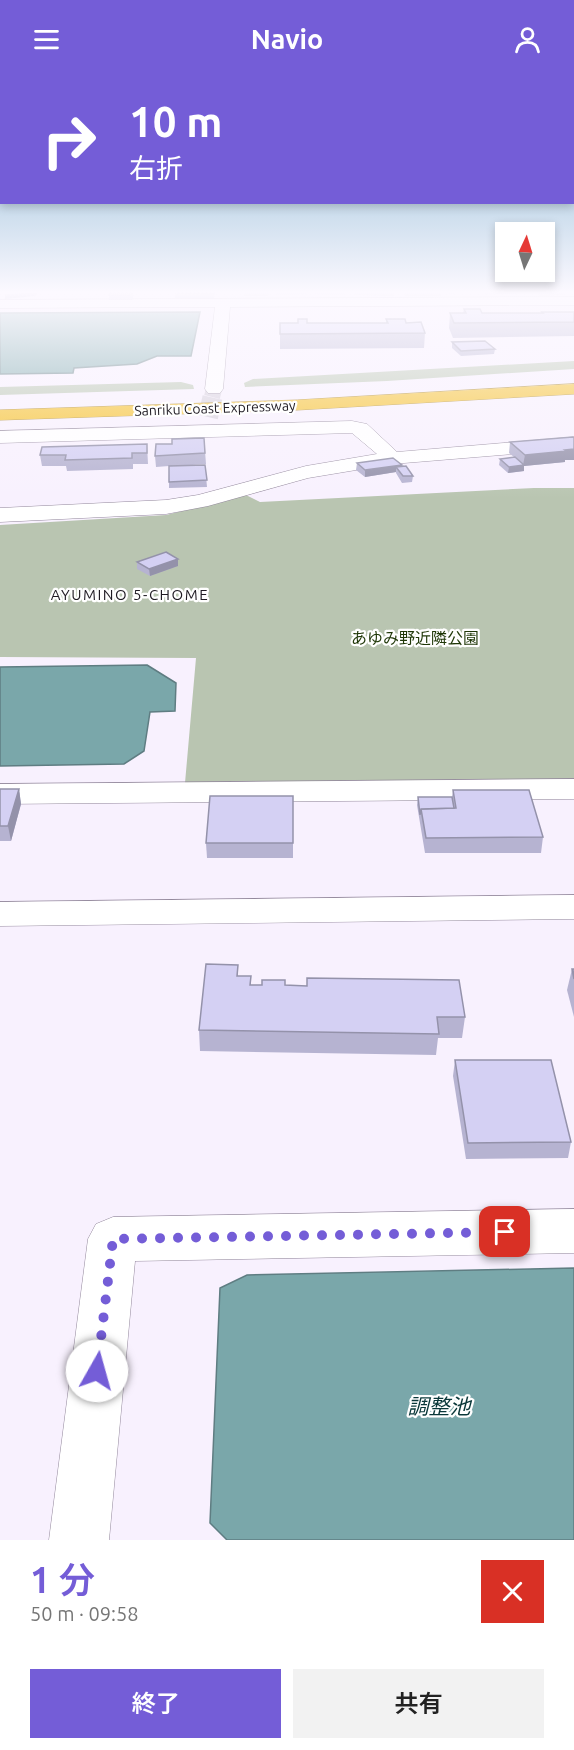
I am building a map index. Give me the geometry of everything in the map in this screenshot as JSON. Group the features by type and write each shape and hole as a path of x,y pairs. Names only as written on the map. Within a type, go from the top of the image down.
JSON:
{"highway":[{"name":"Sanriku Coast Expressway","path":"0,403 293,393 574,377"},
{"name":"Sanriku Coast Expressway","path":"0,416 287,406 574,389"}],"street":[{"path":"214,389 217,361"},
{"path":"0,437 208,425 360,428 392,458"},
{"path":"0,515 166,507 200,501 306,472 392,458 574,443"},
{"path":"0,794 574,789"},
{"path":"0,914 574,907"},
{"path":"80,1540 89,1437 113,1239 574,1231"}],"green space":[{"path":"574,361 574,369 245,387 244,383 253,379"},
{"path":"181,382 193,385 194,389 0,395 0,387"},
{"name":"あゆみ野近隣公園","path":"574,488 574,779 185,783 196,658 0,657 0,525 166,515 246,495 260,502"}],"water":[{"path":"0,361 144,361 137,364 74,368 73,373 0,374"},
{"path":"147,665 176,683 175,711 150,712 144,751 124,764 0,766 0,667"},
{"name":"調整池","path":"574,1268 574,1540 227,1540 210,1523 220,1288 247,1275"}],"building":[{"path":"573,437 574,449 525,455 510,442"},
{"path":"204,438 205,453 155,456 156,444 172,444 172,439"},
{"path":"147,444 147,453 132,453 132,458 65,460 66,455 40,455 42,447"},
{"path":"515,457 524,465 509,467 500,459"},
{"path":"393,458 402,465 365,470 357,463"},
{"path":"205,465 207,480 169,482 169,466"},
{"path":"406,466 413,476 403,476 396,467"},
{"path":"166,552 178,559 149,569 137,562"},
{"path":"0,789 19,789 8,826 0,826"},
{"path":"453,790 529,790 543,837 426,838 421,809 456,808"},
{"path":"210,796 293,796 293,843 206,843"},
{"path":"418,797 452,797 454,808 421,809 420,815"},
{"path":"206,964 238,965 237,976 251,976 250,985 262,985 262,980 285,980 285,985 307,986 307,978 459,980 465,1017 437,1017 439,1034 199,1030"},
{"path":"455,1060 551,1060 571,1142 468,1143"}],"tunnel":[{"path":"212,397 214,389"},
{"path":"208,417 213,395"}],"district":[{"name":"AYUMINO 5-CHOME","path":"130,594"}],"route":[{"path":"97,1371 113,1239 505,1232"}]}
